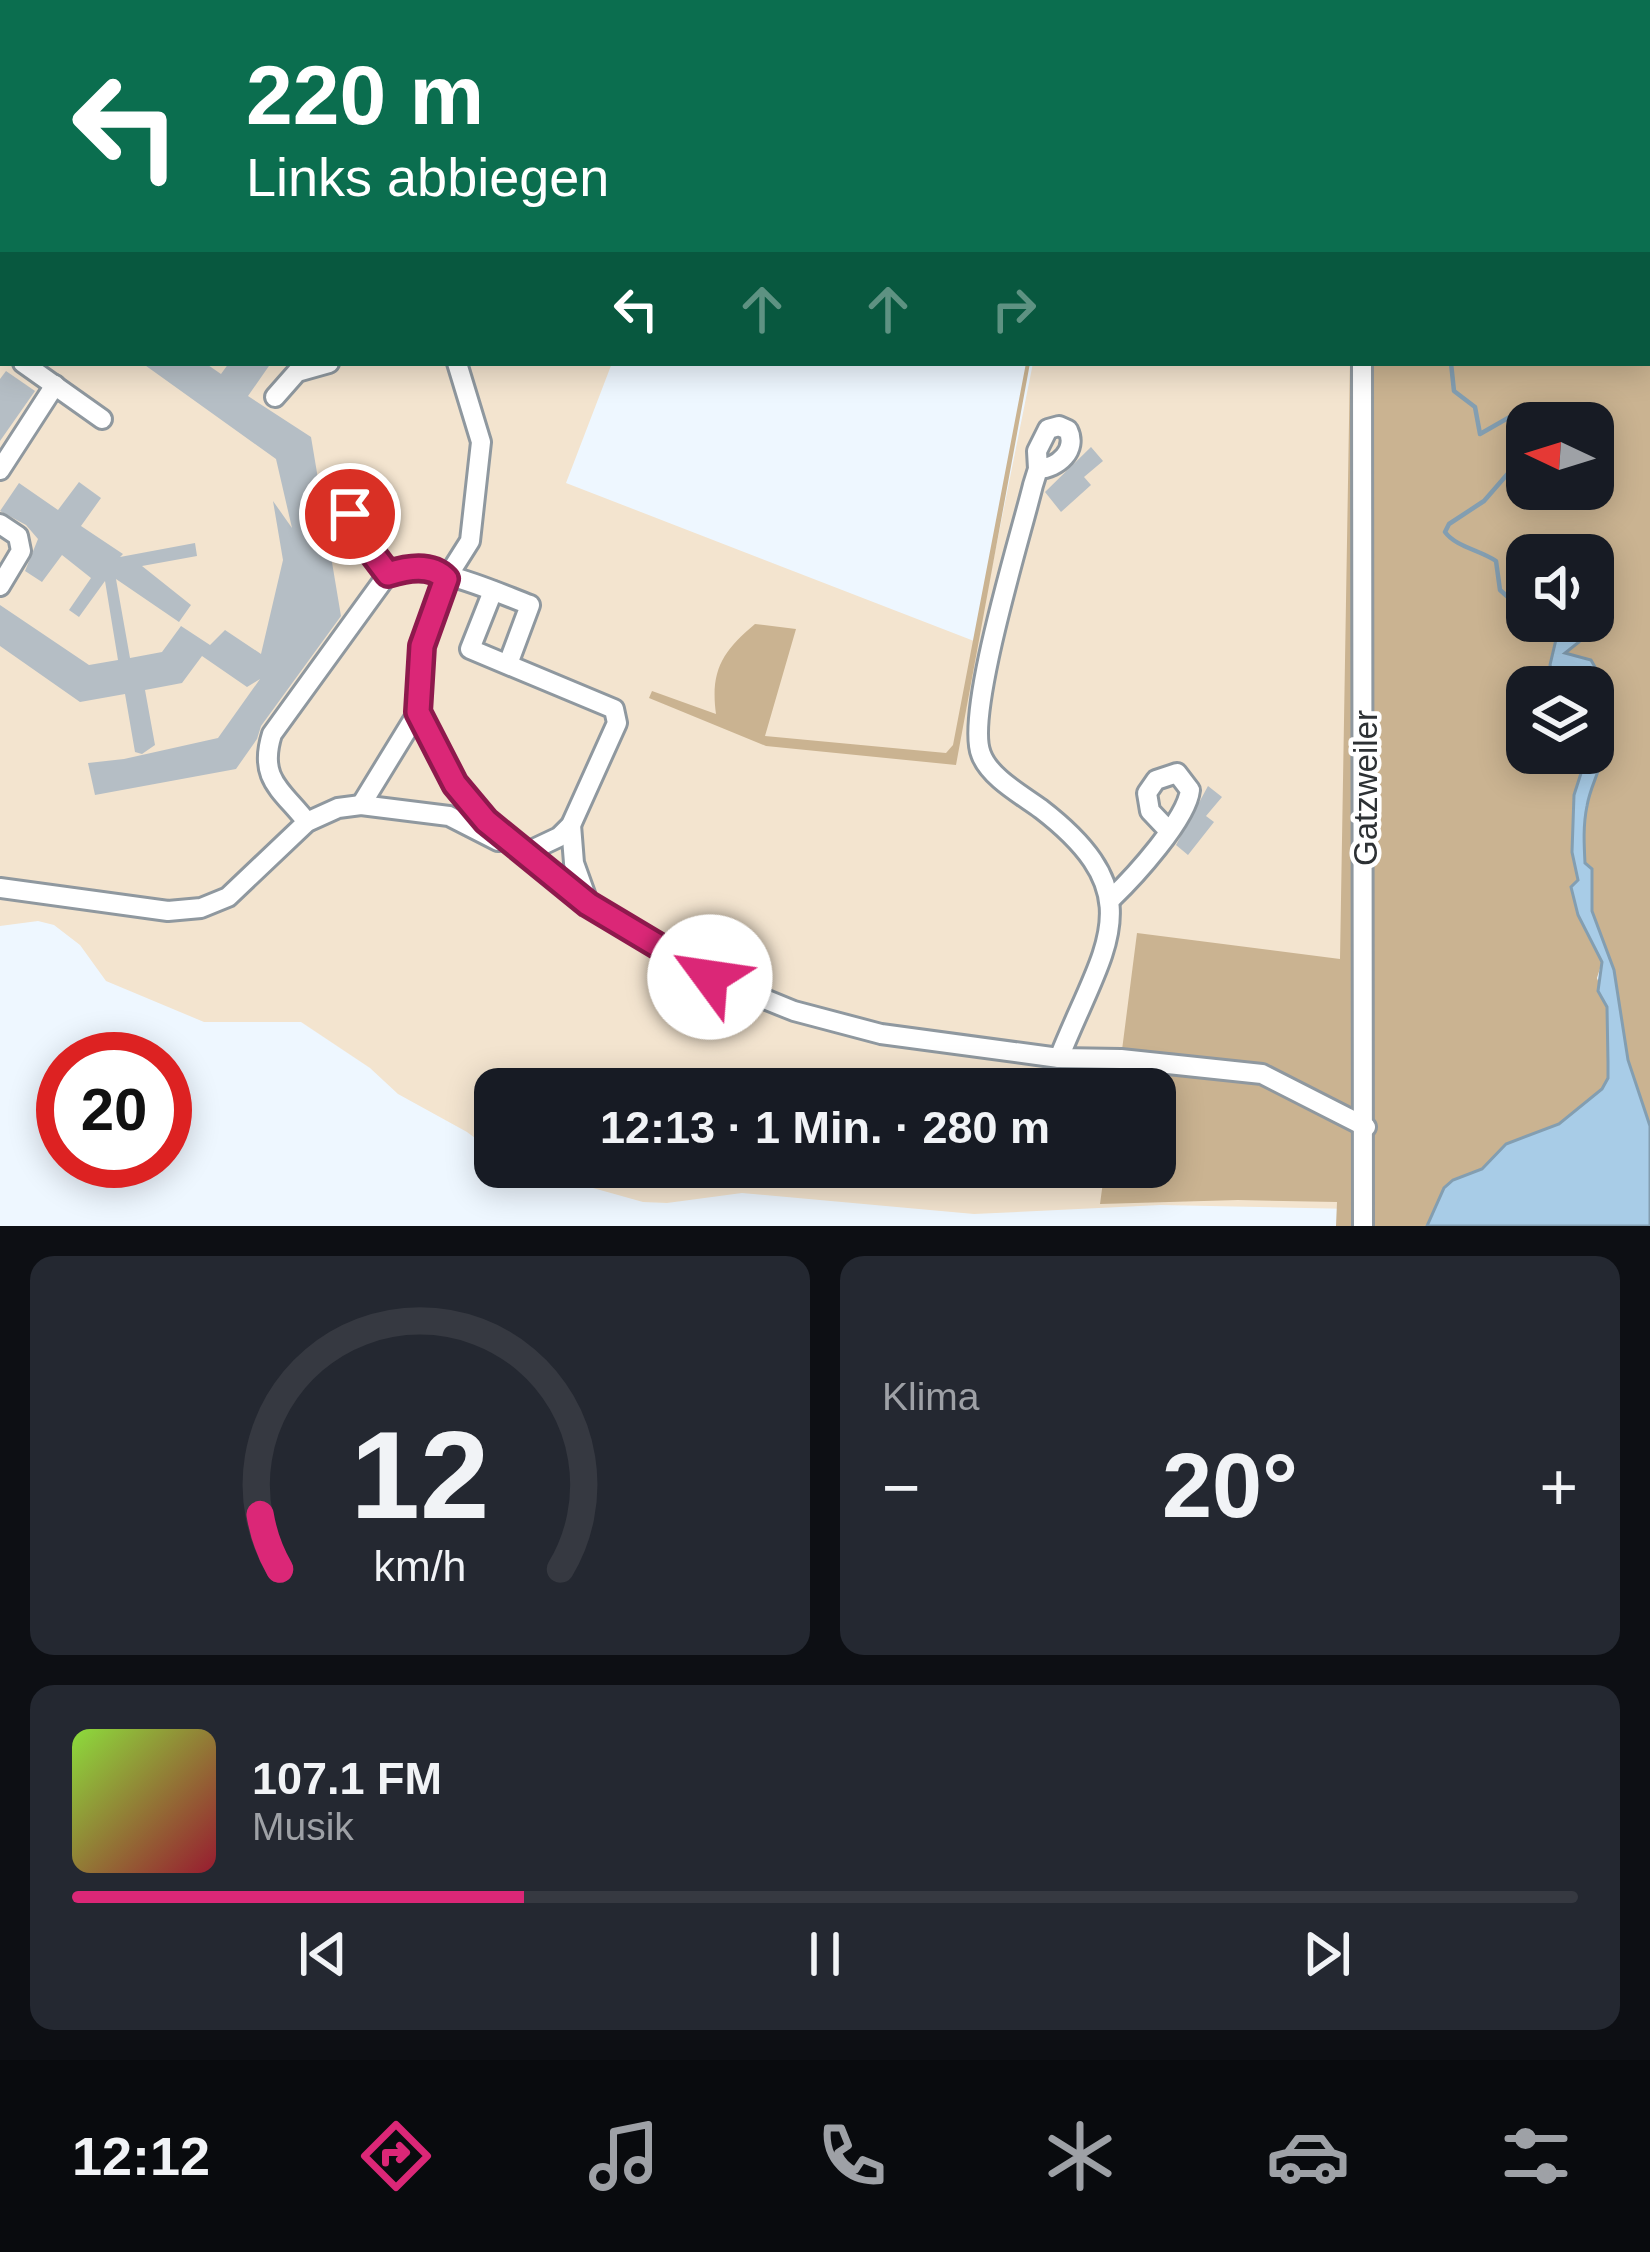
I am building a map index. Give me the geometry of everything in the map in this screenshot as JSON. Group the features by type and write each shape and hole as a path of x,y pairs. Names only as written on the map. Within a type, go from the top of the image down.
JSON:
{"street":[{"path":"26,366 102,418"},
{"path":"275,397 297,372 318,366"},
{"path":"361,805 418,712 422,646 446,579 470,541 481,442 458,366"},
{"name":"Gatzweiler","path":"1362,366 1364,1219"},
{"path":"0,470 55,385"},
{"path":"1038,470 982,690 979,749 991,769 1074,835 1104,876 1112,898 1112,924 1059,1058"},
{"path":"350,514 357,533 388,574"},
{"path":"0,524 18,536 21,550 0,586"},
{"path":"307,822 269,777 265,758 272,734 388,574 410,567 439,571 446,579 530,605 508,664"},
{"path":"493,591 470,649 614,709 617,723 572,825 559,837 523,854"},
{"path":"418,712 455,784 486,821 588,904 710,977 794,1011 880,1034 1059,1058 1121,1059 1262,1074 1366,1127"},
{"path":"0,888 168,911 201,908 228,897 307,822 338,808 361,805 449,816 523,854"},
{"path":"572,825 574,863 588,904"},
{"path":"1112,898 1168,830"}],"shaded area":[{"path":"0,366 611,366 566,483 977,642 1032,366 1353,366 1354,1209 1161,1205 974,1214 742,1193 643,1202 593,1188 1176,1188 1176,1068 474,1068 474,1137 398,1094 370,1068 301,1022 204,1022 106,981 80,945 54,925 38,921 0,926"},
{"path":"1025,366 1029,366 956,765 766,746 649,698 652,691 716,714 717,673 735,643 755,624 796,629 765,736 946,753 953,745"},
{"path":"1350,366 1650,366 1650,1126 1628,1060 1614,970 1592,911 1592,869 1585,864 1584,834 1592,784 1597,774 1614,774 1614,666 1594,666 1591,660 1565,652 1573,642 1614,642 1614,534 1506,534 1506,642 1560,642 1564,666 1506,666 1506,774 1583,774 1574,834 1578,881 1571,887 1578,915 1602,962 1597,978 1607,1007 1608,1079 1602,1089 1559,1124 1506,1144 1482,1169 1453,1180 1427,1226 1336,1226 1337,1202 1100,1204 1102,1188 1176,1188 1176,1068 1120,1068 1137,933 1340,959"}],"water":[{"path":"1555,642 1579,642 1565,653 1591,660 1594,666 1550,666"},
{"path":"1581,774 1597,774 1586,813 1585,863 1592,869 1592,911 1614,970 1628,1060 1650,1126 1650,1226 1427,1226 1444,1188 1453,1180 1482,1169 1506,1144 1559,1124 1602,1089 1608,1078 1607,1007 1598,991 1602,962 1578,915 1571,887 1578,880 1572,852 1574,795"}],"building":[{"path":"146,366 209,366 221,374 227,366 269,366 248,396 311,437 341,616 261,726 236,769 95,795 88,763 124,759 218,738 260,679 247,687 202,656 182,683 145,690 155,745 142,754 135,752 125,694 80,702 0,646 0,605 89,665 118,660 105,581 79,617 69,610 91,578 62,555 42,582 25,571 38,539 26,525 0,511 19,483 58,510 79,482 101,498 81,526 123,554 120,557 195,543 197,556 142,566 191,605 179,622 116,579 130,658 162,652 181,626 210,645 225,630 261,654 283,560 273,501 292,528 276,459"},
{"path":"6,371 35,391 0,441 0,379"},
{"path":"1091,447 1103,461 1084,477 1091,485 1061,512 1045,492"},
{"path":"1208,786 1222,797 1206,816 1214,822 1188,855 1176,845"}],"waterway":[{"path":"1451,366 1454,391 1475,407 1480,434 1506,419"},
{"path":"1506,476 1484,501 1449,524 1445,532 1496,561 1500,590 1506,595"}],"route":[{"path":"350,514 357,533 388,574 410,567 439,571 446,579 422,646 418,712 455,784 486,821 588,904 710,977"}]}
